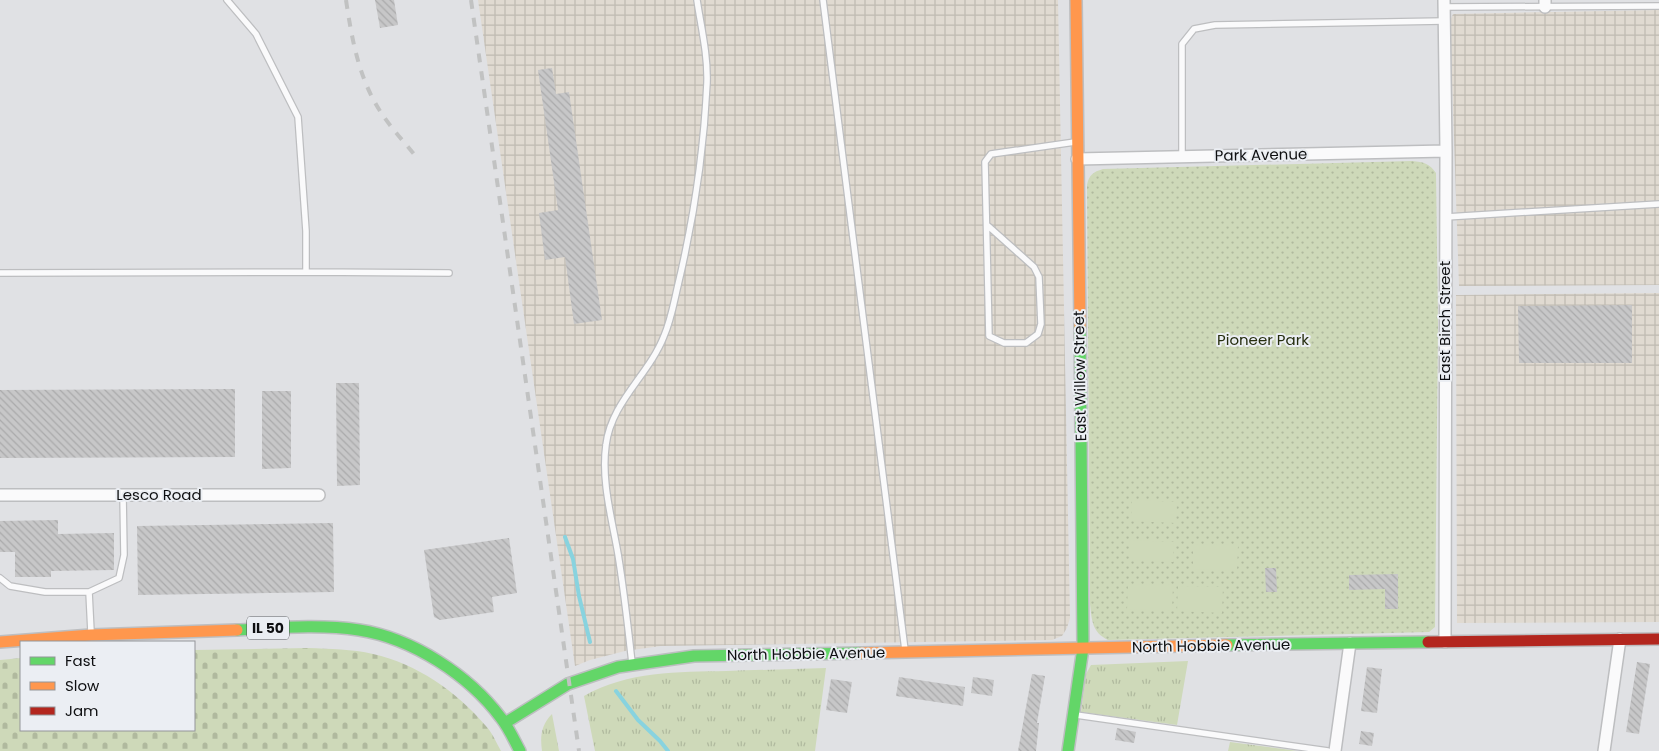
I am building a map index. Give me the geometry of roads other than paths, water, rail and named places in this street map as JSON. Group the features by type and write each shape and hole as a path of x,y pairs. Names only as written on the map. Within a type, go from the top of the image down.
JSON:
{"main road":[{"name":"East Willow Street","path":"1068,751 1083,648 1076,0"},
{"name":"IL 50","path":"0,642 91,634 315,626 340,626 364,630 409,643 460,676 505,723 520,751"},
{"name":"North Hobbie Avenue","path":"505,723 568,684 618,667 694,656 1659,639"}],"street":[{"name":"East Birch Street","path":"1444,4 1446,151 1445,642"},
{"name":"Park Avenue","path":"1077,159 1446,151"},
{"name":"Lesco Road","path":"0,495 319,495"},
{"path":"1604,751 1620,639"},
{"path":"1335,751 1350,643"}],"lane":[{"path":"227,0 256,34 298,117 306,232 306,272"},
{"path":"633,665 607,487 606,445 616,413 625,397 653,359 664,336 684,256 694,196 707,81 697,0"},
{"path":"823,0 905,652"},
{"path":"1444,4 1545,3 1659,6"},
{"path":"1182,157 1182,44 1194,29 1215,25 1444,21"},
{"path":"987,225 1034,267 1039,277 1041,324 1038,334 1026,343 1004,343 989,336 985,162 991,154 1077,142"},
{"path":"1446,217 1659,204"},
{"path":"0,273 449,273"},
{"path":"0,578 10,586 45,592 89,592 119,578 124,555 123,495"},
{"path":"89,592 91,634"},
{"path":"1074,715 1328,751"}],"waterway":[{"path":"565,537 573,559 579,596 590,642"},
{"path":"616,691 638,720 668,751"}],"railway":[{"path":"346,0 354,45 362,74 374,101 386,120 418,159"},
{"path":"471,0 579,751"}],"park label":[{"name":"Pioneer Park","path":"1263,340"}]}
